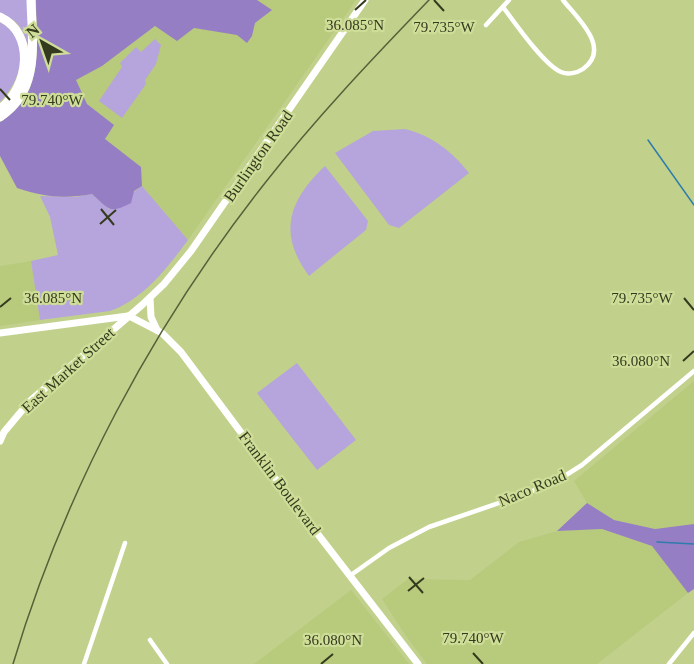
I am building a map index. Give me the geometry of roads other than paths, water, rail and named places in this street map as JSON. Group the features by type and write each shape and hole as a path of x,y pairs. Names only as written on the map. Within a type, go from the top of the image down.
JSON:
{"highway":[{"path":"0,117 19,99 29,79 33,49 31,0"},
{"path":"0,17 10,22 21,36 25,56 22,77 17,89 0,109"}],"main road":[{"name":"Burlington Road","path":"142,305 164,284 191,251 365,0"},
{"path":"150,298 151,317 157,331"},
{"name":"East Market Street","path":"1,436 30,401 142,305"},
{"path":"0,333 129,316"},
{"name":"Franklin Boulevard","path":"129,316 168,338 181,352 418,664"}],"street":[{"path":"486,25 509,0"},
{"path":"503,7 551,66 562,73 571,74 582,70 591,61 594,39 563,0"},
{"name":"Naco Road","path":"351,575 389,548 429,527 528,493 563,477 582,465 694,371"},
{"path":"84,664 125,543"},
{"path":"669,664 694,633"},
{"path":"150,640 167,664"}],"waterway":[{"path":"648,140 694,205"},
{"path":"657,542 694,544"}],"railway":[{"path":"13,664 34,599 86,473 116,412 186,294 224,237 284,159 386,44 429,0"}]}
